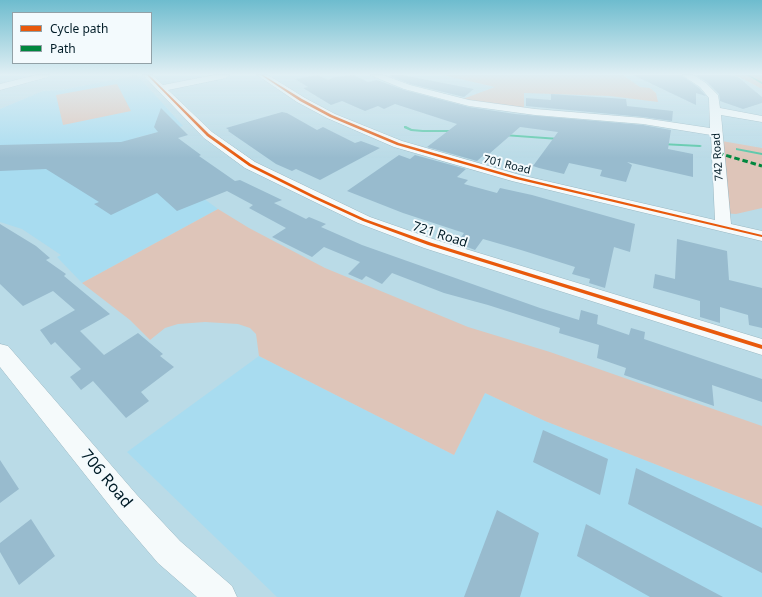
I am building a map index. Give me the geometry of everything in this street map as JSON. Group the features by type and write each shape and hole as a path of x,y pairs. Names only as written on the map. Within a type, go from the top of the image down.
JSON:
{"street":[{"name":"721 Road","path":"175,103 208,135 250,165 275,179 364,220 430,244 762,347"},
{"name":"701 Road","path":"306,103 331,116 398,144 495,172 762,236"},
{"path":"468,103 535,112 643,121 716,132"},
{"name":"742 Road","path":"715,103 722,227"},
{"path":"716,111 762,119"},
{"name":"706 Road","path":"0,352 127,505 169,552 221,597"}],"shaded area":[{"path":"15,103 162,103 183,126 135,138 192,190 218,209 82,283 57,257 61,255 22,229 0,222 0,109"},
{"path":"58,103 127,103 131,111 63,125"},
{"path":"478,103 524,103 524,110"},
{"path":"716,140 762,148 762,208 736,214 722,213"},
{"path":"218,209 249,228 325,268 468,327 550,352 762,426 762,506 545,421 485,393 454,455 259,356 256,334 250,328 238,324 205,322 178,324 165,328 150,340 130,320 82,283"},
{"path":"259,356 454,455 485,393 545,421 762,506 762,597 277,597 127,452"}],"building":[{"path":"327,103 337,103 331,105"},
{"path":"346,103 453,103 469,107 515,114 643,125 671,130 668,149 693,154 693,177 627,162 632,165 626,182 600,176 602,170 569,163 564,174 539,168 533,166 558,132 520,127 489,154 486,153 477,161 427,147 457,124 395,104 384,109 378,106 365,111"},
{"path":"526,103 627,103 627,106 673,111 672,121 526,106"},
{"path":"725,103 762,103 762,103 743,109"},
{"path":"161,108 188,135 178,138 201,155 199,156 235,181 240,180 282,200 274,203 306,219 309,217 326,224 321,227 362,245 540,308 579,320 581,310 598,315 597,324 629,335 631,328 645,332 644,339 762,379 762,402 712,385 714,406 624,375 626,368 597,358 599,345 559,333 560,328 488,305 444,293 392,273 382,284 366,276 362,280 348,274 360,262 324,247 312,257 272,237 286,228 249,208 253,205 227,191 177,211 157,193 111,215 94,204 99,202 46,169 0,171 0,145 121,142 158,132 154,127"},
{"path":"282,112 287,113 317,130 323,127 355,143 361,141 380,148 320,180 296,169 292,171 276,164 228,131 229,130 226,128"},
{"path":"399,155 410,159 415,155 466,169 457,177 468,180 464,184 497,193 500,188 532,195 635,224 630,252 614,247 605,288 589,283 590,279 572,274 575,267 521,250 483,239 475,250 457,243 464,233 403,213 347,191"},
{"path":"0,224 36,246 50,258 46,260 66,274 64,276 110,314 80,331 104,355 138,333 163,354 160,356 174,367 141,392 149,401 126,418 93,381 81,390 70,377 81,369 55,342 51,345 40,330 75,310 53,291 23,306 0,284"},
{"path":"677,239 727,251 729,280 762,288 762,328 749,325 748,315 720,307 720,323 700,317 700,301 653,288 655,274 675,279"},
{"path":"543,430 608,459 600,495 533,462"},
{"path":"0,460 19,489 0,503"},
{"path":"636,468 762,528 762,573 628,504"},
{"path":"497,510 539,533 520,597 464,597"},
{"path":"31,519 55,556 19,585 0,552 0,543"},
{"path":"586,524 723,597 650,597 577,556"}],"waterway":[{"path":"405,127 411,130 423,131 456,131"},
{"path":"504,135 559,139"},
{"path":"662,144 700,146"},
{"path":"737,149 762,154"}],"marked path":[{"path":"718,153 762,166"}],"cycle path":[{"path":"176,103 208,135 250,165 364,220 430,244 762,347"},
{"path":"306,103 331,116 398,144 517,178 762,236"}]}
